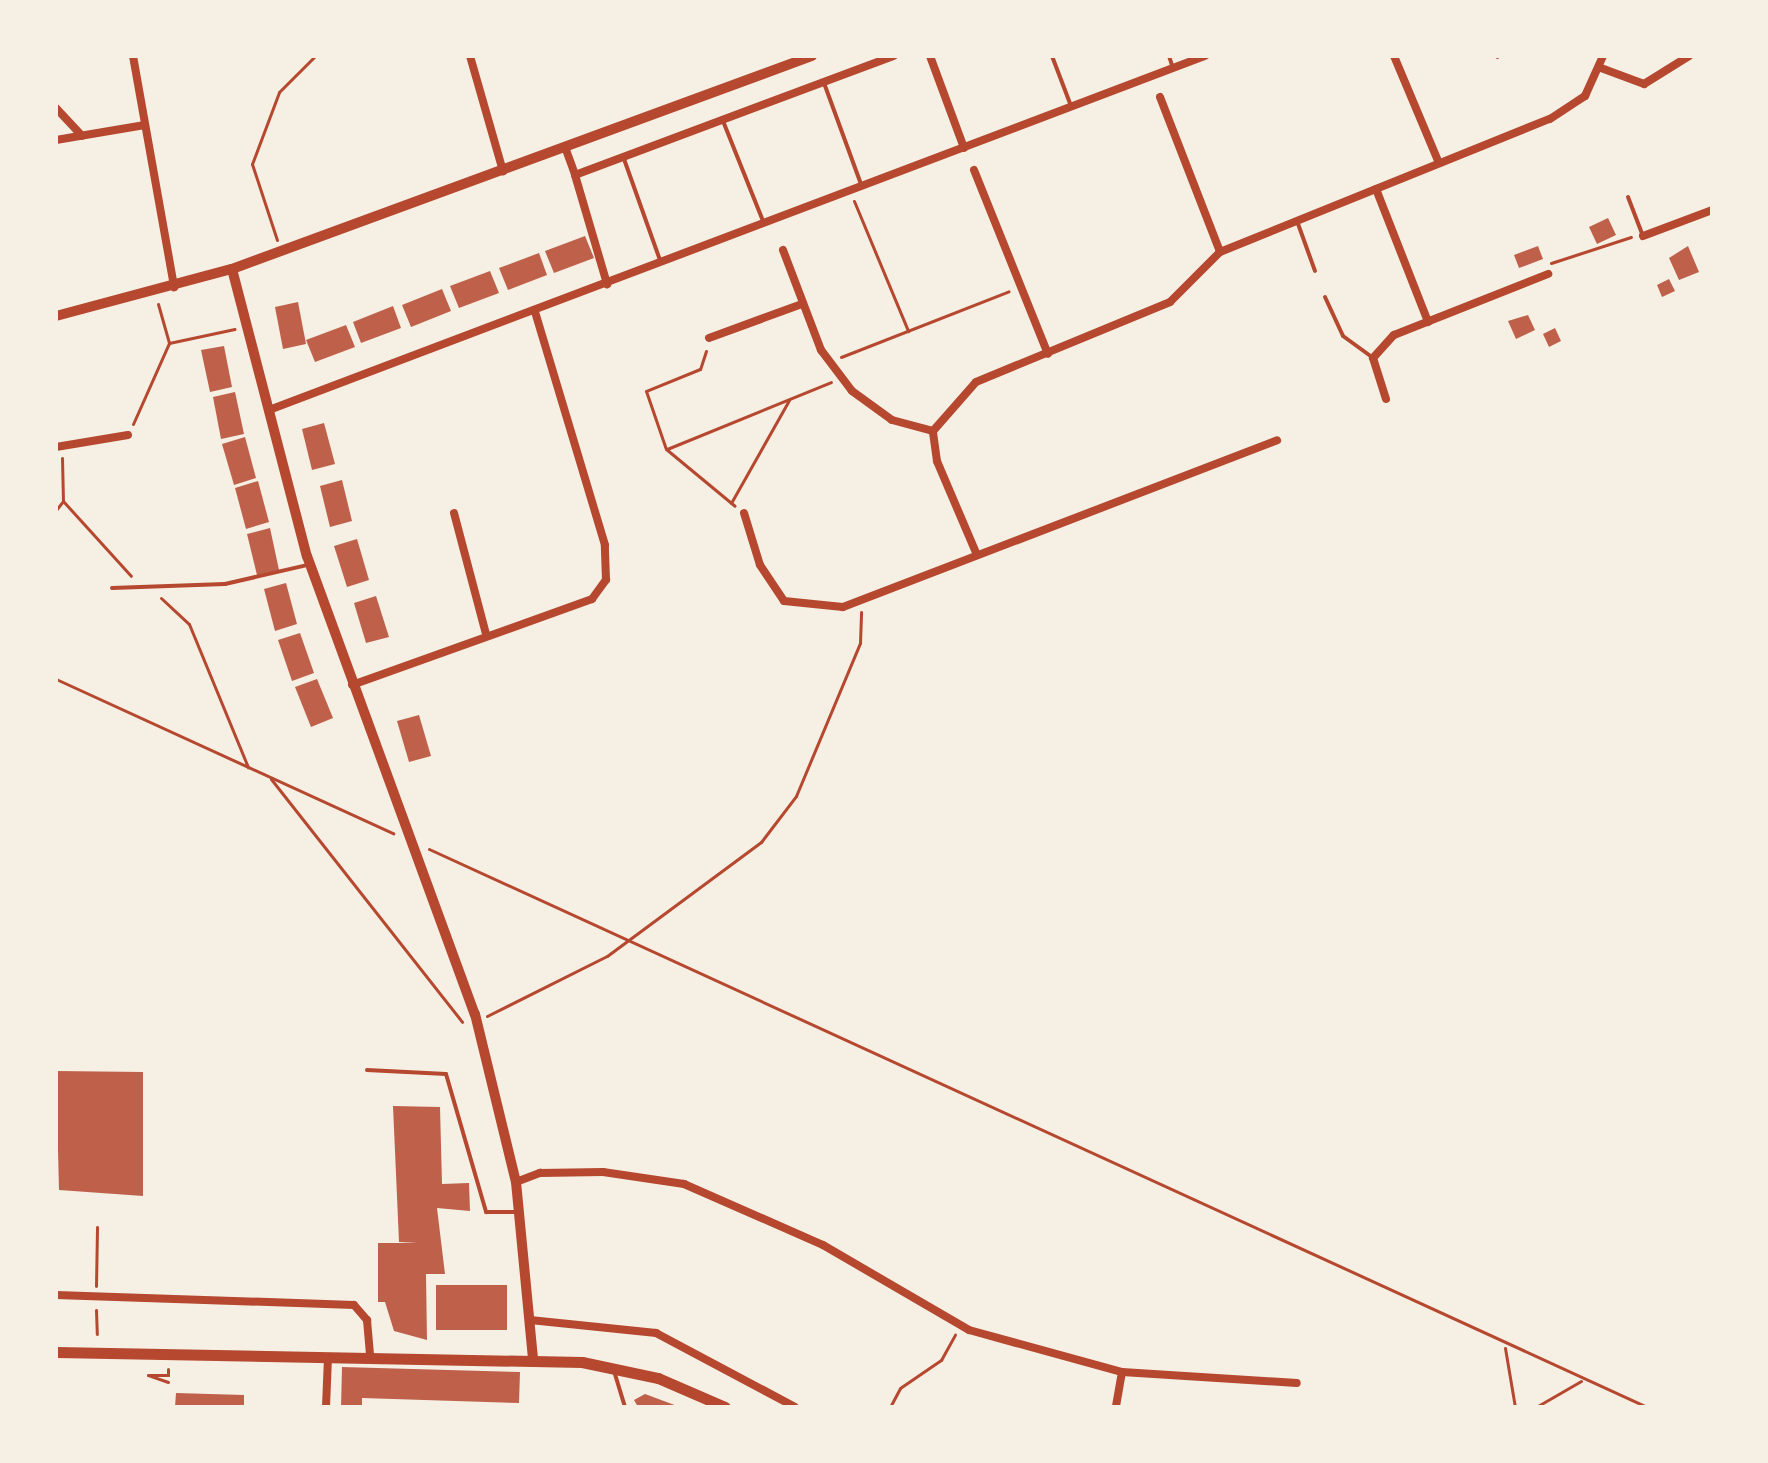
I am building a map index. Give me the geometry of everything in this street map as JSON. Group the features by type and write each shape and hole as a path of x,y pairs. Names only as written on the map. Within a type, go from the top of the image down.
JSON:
{"main road":[{"path":"56,1352 533,1359 612,1367 725,1407"}],"street":[{"path":"133,56 174,287"},
{"path":"470,56 503,171"},
{"path":"56,316 174,287 232,269 812,56"},
{"path":"575,175 894,56"},
{"path":"930,56 964,148"},
{"path":"269,410 1205,56"},
{"path":"1394,56 1439,163"},
{"path":"977,555 937,461 933,431 976,382 1170,302 1220,252 1550,119 1585,96 1601,68 1603,56"},
{"path":"1601,68 1644,84 1689,56"},
{"path":"1160,97 1220,252"},
{"path":"56,108 82,136"},
{"path":"56,140 145,125"},
{"path":"565,147 607,284"},
{"path":"974,170 1048,354"},
{"path":"1376,189 1428,322"},
{"path":"1643,236 1712,210"},
{"path":"783,250 802,304 830,362 842,377 892,420 933,431"},
{"path":"232,269 310,564 351,685 477,1021 516,1182 533,1359"},
{"path":"1386,399 1373,358 1394,335 1548,274"},
{"path":"709,338 802,304"},
{"path":"351,685 486,634 592,599 606,580 605,545 535,311"},
{"path":"59,446 128,435"},
{"path":"744,513 760,565 784,601 843,607 1277,440"},
{"path":"454,513 486,634"},
{"path":"516,1182 540,1173 603,1172 684,1184 823,1245 961,1325 1122,1372 1297,1383"},
{"path":"56,1295 354,1305 367,1320 370,1358"},
{"path":"530,1320 656,1333 795,1407"},
{"path":"326,1407 328,1357"},
{"path":"1116,1407 1122,1372"}],"lane":[{"path":"1052,56 1071,107"},
{"path":"1169,56 1173,68"},
{"path":"823,81 862,187"},
{"path":"722,119 764,224"},
{"path":"623,157 661,263"},
{"path":"1628,197 1643,236"},
{"path":"1297,221 1315,271"},
{"path":"1325,297 1343,336 1373,358"},
{"path":"112,588 225,584 310,564"},
{"path":"367,1070 446,1074 486,1212 519,1212"},
{"path":"612,1367 625,1407"}],"path":[{"path":"281,252 252,164 279,92 315,56"},
{"path":"850,191 908,331"},
{"path":"1548,274 1545,265 1643,236"},
{"path":"830,362 1021,286"},
{"path":"128,435 169,343 154,292"},
{"path":"169,343 247,327"},
{"path":"709,338 700,369 646,391 666,449 744,513"},
{"path":"666,449 842,377"},
{"path":"731,503 789,400"},
{"path":"56,510 63,501 59,446"},
{"path":"63,501 111,546 138,587"},
{"path":"150,587 189,624 249,767"},
{"path":"477,1021 628,940 761,842 796,796 860,643 862,600"},
{"path":"56,679 363,820"},
{"path":"269,776 466,1028"},
{"path":"449,858 1505,1347 1647,1407"},
{"path":"97,1227 97,1334"},
{"path":"890,1407 900,1388 941,1360 961,1325"},
{"path":"1505,1347 1515,1407"},
{"path":"168,1366 168,1375 148,1375 148,1381 168,1382"},
{"path":"1536,1407 1581,1381"}],"building":[{"path":"1608,218 1616,235 1597,244 1589,227"},
{"path":"585,236 594,258 554,273 545,251"},
{"path":"1538,246 1543,259 1519,268 1514,255"},
{"path":"1688,246 1699,272 1679,280 1669,258"},
{"path":"539,253 547,275 508,290 499,268"},
{"path":"490,271 499,293 459,308 450,286"},
{"path":"1669,279 1675,291 1662,297 1657,285"},
{"path":"442,289 451,311 411,327 402,305"},
{"path":"298,302 306,344 283,349 275,307"},
{"path":"393,306 401,328 361,343 353,322"},
{"path":"1528,315 1535,330 1516,339 1508,321"},
{"path":"346,325 355,347 315,362 306,340"},
{"path":"1555,328 1561,341 1549,347 1543,334"},
{"path":"224,346 232,387 210,392 201,350"},
{"path":"235,392 244,434 221,439 213,397"},
{"path":"324,423 335,464 312,470 302,429"},
{"path":"245,437 256,478 234,485 222,444"},
{"path":"342,480 352,521 330,527 320,486"},
{"path":"258,481 269,522 246,529 235,488"},
{"path":"270,528 279,570 257,575 247,534"},
{"path":"357,539 369,580 347,587 334,546"},
{"path":"286,583 297,624 275,631 264,589"},
{"path":"376,596 389,637 366,643 354,603"},
{"path":"300,633 314,673 292,681 278,640"},
{"path":"317,679 333,718 311,727 295,687"},
{"path":"419,715 431,756 409,762 397,721"},
{"path":"56,1071 143,1072 143,1196 59,1190"},
{"path":"393,1106 440,1107 442,1184 469,1183 470,1211 437,1208 445,1274 426,1274 427,1340 394,1331 385,1302 378,1302 378,1243 418,1243 399,1242"},
{"path":"436,1285 507,1285 507,1330 436,1330"},
{"path":"342,1367 520,1372 519,1403 362,1398 362,1407 341,1407"},
{"path":"176,1393 244,1395 244,1407 175,1407"},
{"path":"645,1394 680,1407 638,1407 634,1400"}]}
